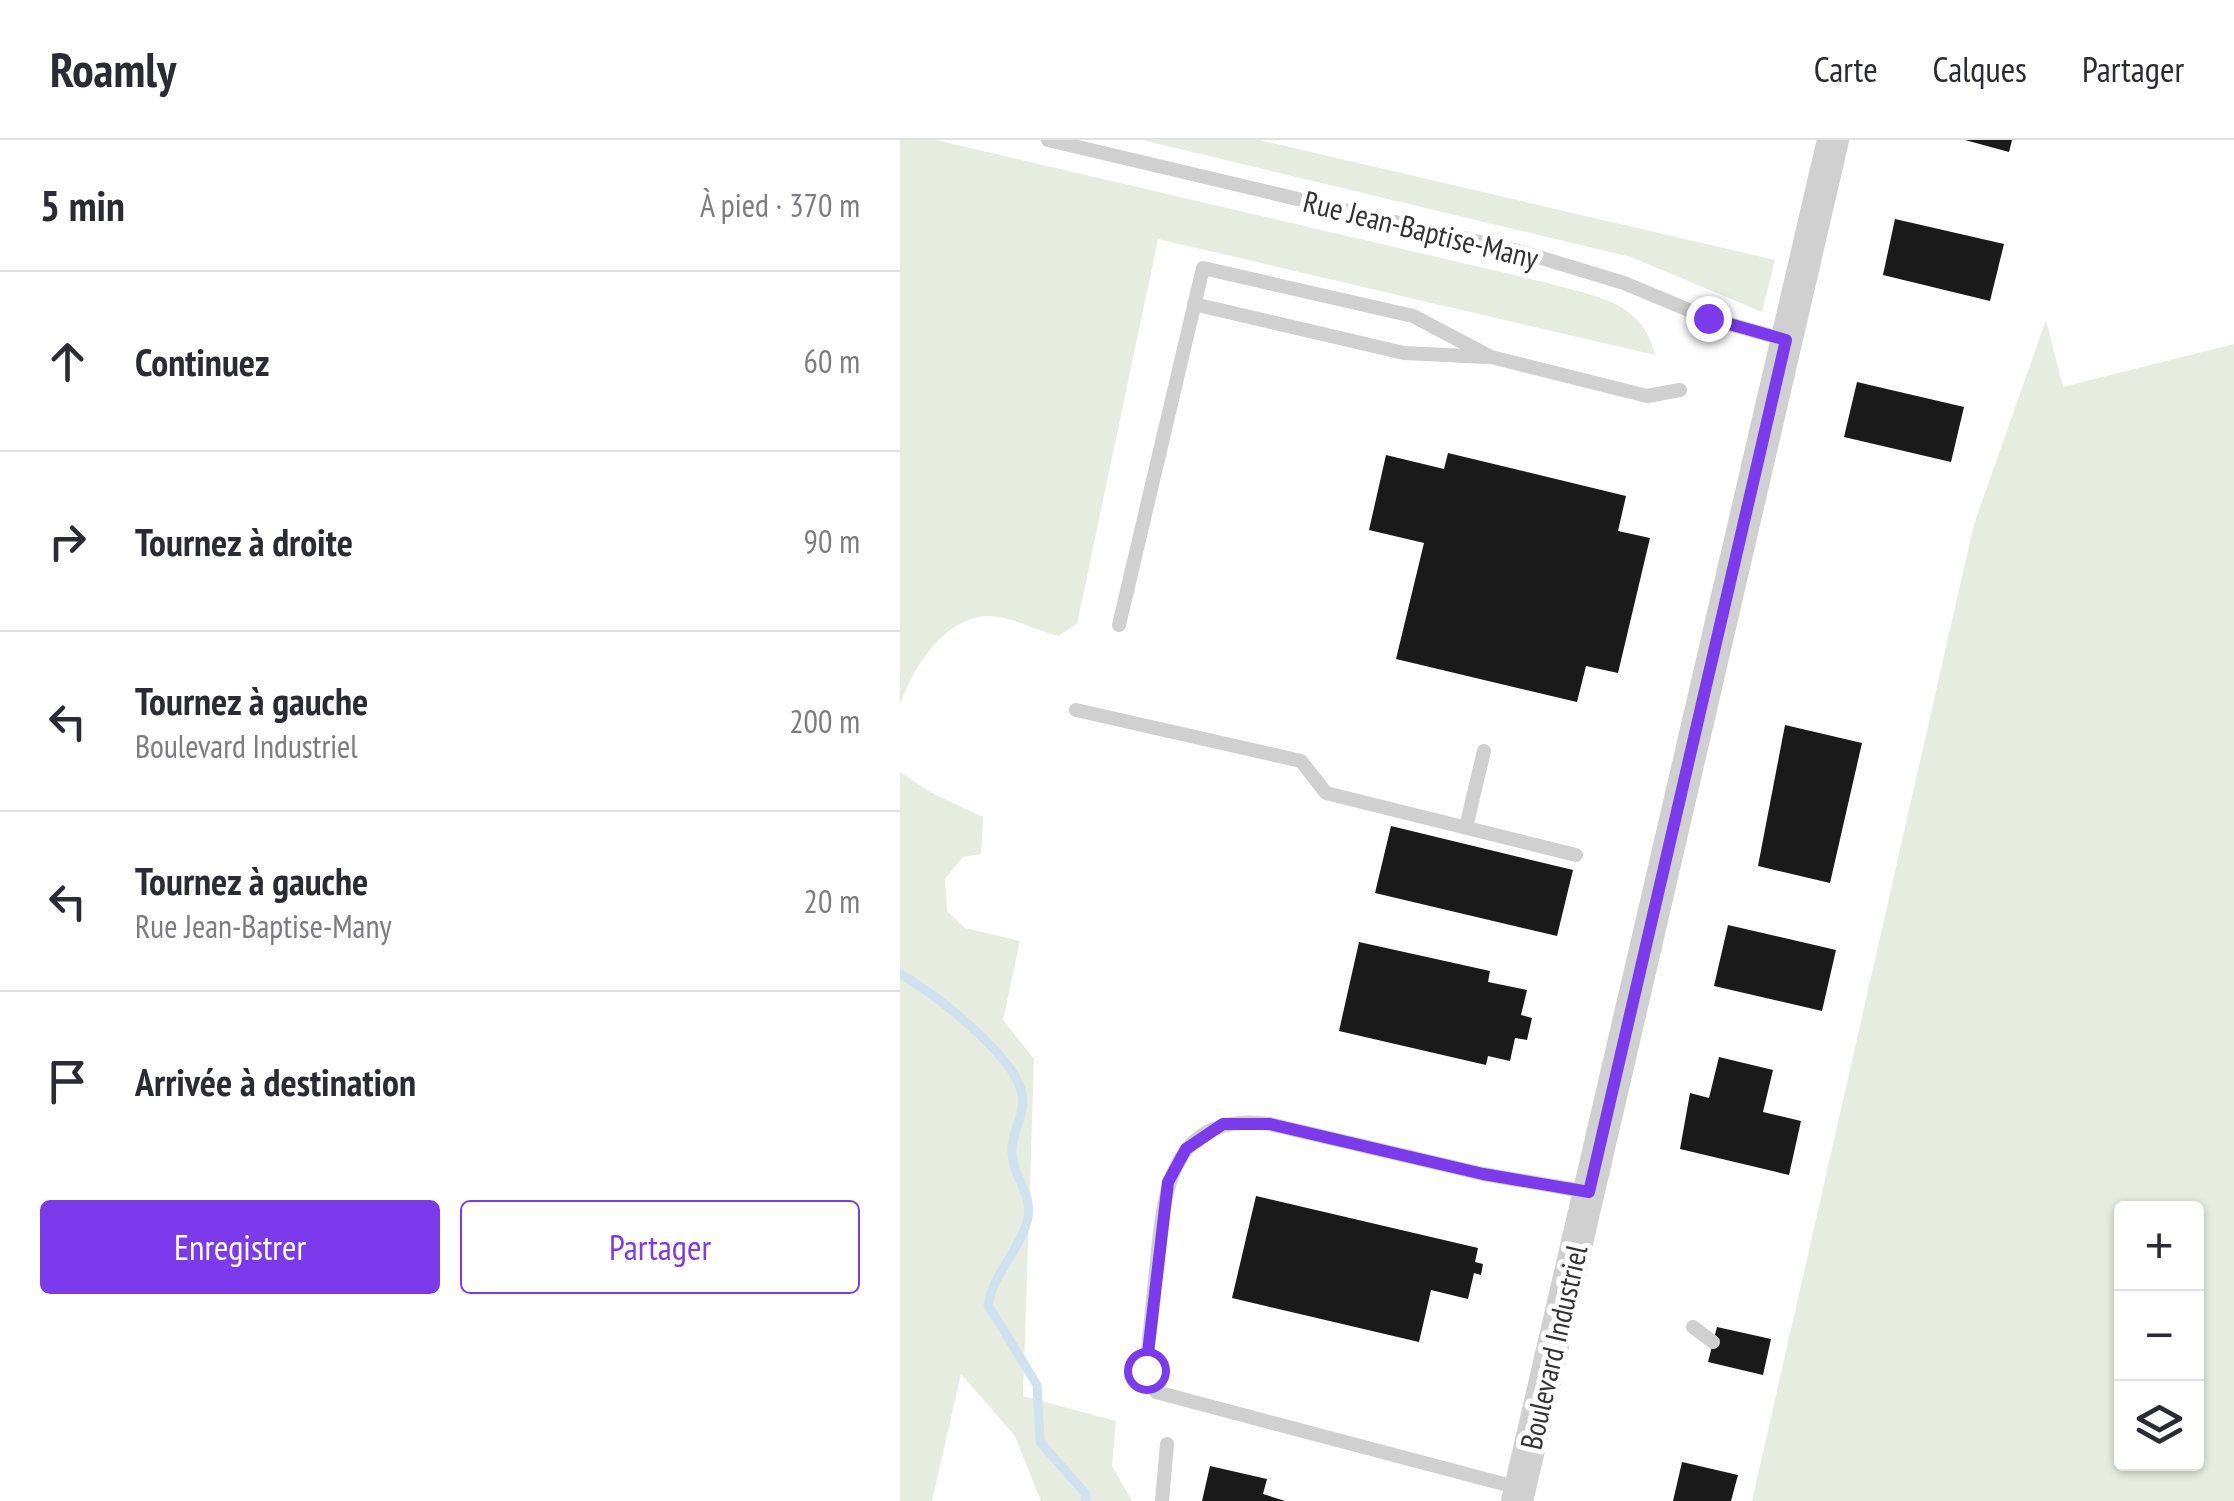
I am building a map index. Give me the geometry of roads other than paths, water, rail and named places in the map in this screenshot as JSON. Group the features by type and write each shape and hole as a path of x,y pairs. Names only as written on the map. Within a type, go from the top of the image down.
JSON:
{"street":[{"name":"Boulevard Industriel","path":"1518,1495 1833,140"}],"lane":[{"name":"Rue Jean-Baptise-Many","path":"1048,140 1538,256 1653,294 1708,318 1786,340"},
{"path":"1119,625 1203,268 1412,316 1492,357"},
{"path":"1194,304 1404,353 1492,357 1647,396 1680,390"},
{"path":"1076,710 1301,761 1326,793 1576,855"},
{"path":"1466,828 1484,750"},
{"path":"1518,1495 1156,1392 1146,1370 1163,1201 1186,1149 1223,1124 1243,1122 1589,1192"},
{"path":"1692,1327 1713,1342"},
{"path":"1162,1501 1168,1444"}],"waterway":[{"path":"900,974 950,1009 987,1042 1021,1090 1023,1106 1012,1149 1029,1212 988,1305 1037,1385 1040,1442 1086,1494 1085,1501"}]}
